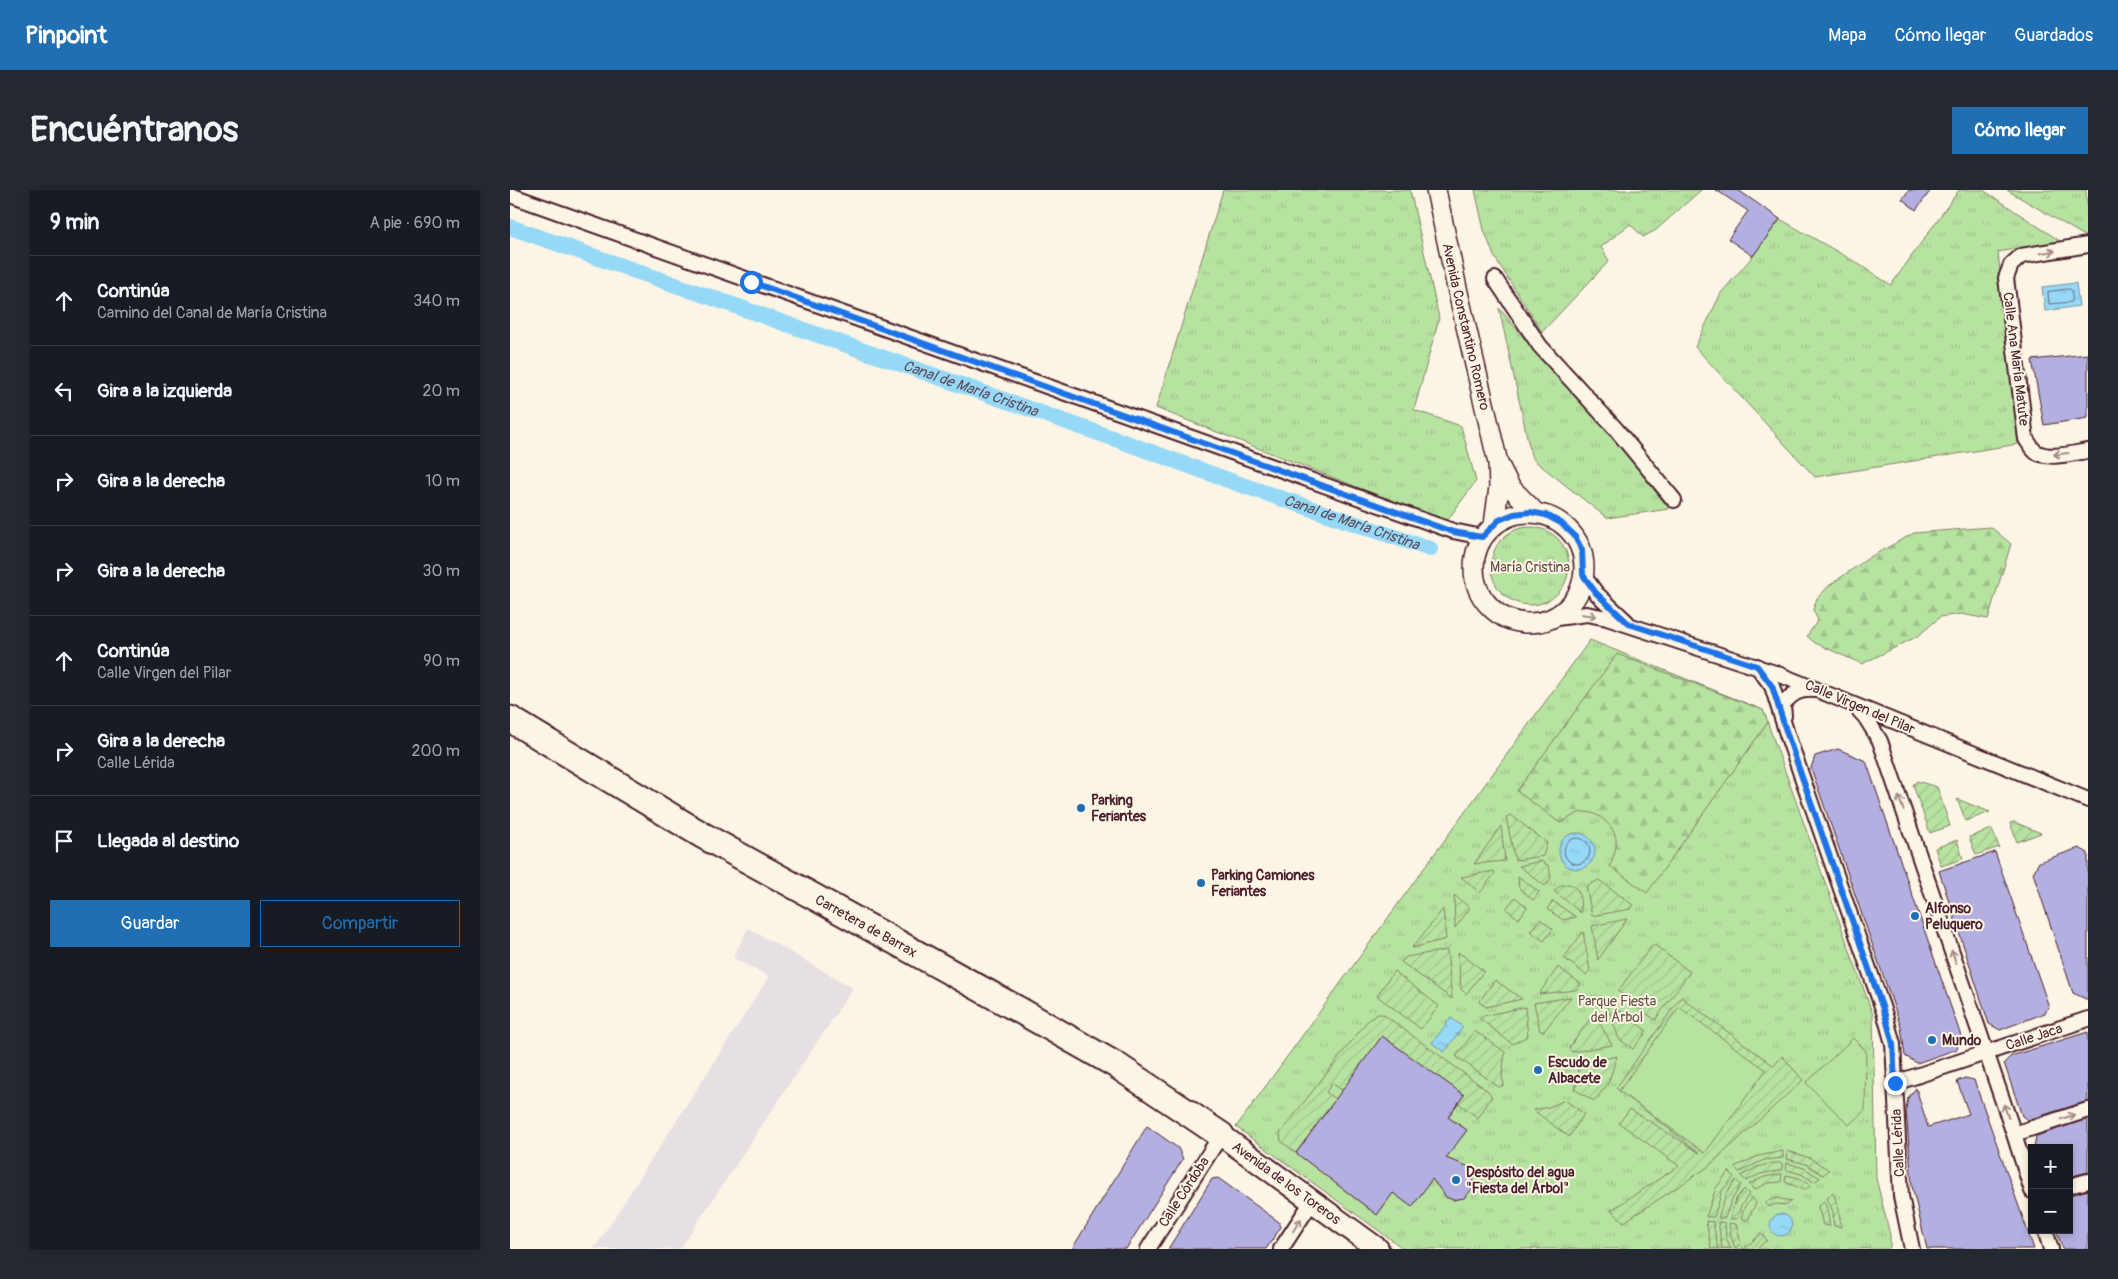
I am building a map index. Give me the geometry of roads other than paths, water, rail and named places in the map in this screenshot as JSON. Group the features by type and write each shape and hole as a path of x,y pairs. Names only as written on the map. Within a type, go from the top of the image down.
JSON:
{"highway":[{"name":"Carretera de Barrax","path":"510,719 702,835 1022,1011 1116,1065 1221,1135"}],"main road":[{"name":"Avenida de los Toreros","path":"1221,1135 1378,1249"}],"street":[{"name":"Avenida Constantino Romero","path":"1436,190 1456,288 1498,463 1499,487 1488,531"},
{"path":"510,195 1453,532 1488,531"},
{"name":"Calle Ana María Matute","path":"2088,245 2021,256 2011,265 2006,278 2026,439 2034,451 2053,456 2088,450"},
{"path":"1495,279 1540,346 1615,428 1674,500"},
{"name":"Avenida Constantino Romero","path":"1498,463 1510,487 1536,513"},
{"path":"1536,513 1546,515 1561,523 1574,535 1582,550 1583,575 1578,593 1571,604 1561,613 1549,619 1532,623 1514,622 1498,614 1485,602 1476,587 1473,570 1475,552 1488,531 1514,514 1536,513"},
{"name":"Calle Virgen del Pilar","path":"1583,575 1596,593 1629,624"},
{"name":"Calle Virgen del Pilar","path":"1549,619 1586,614 1629,624 1757,666 2088,800"},
{"name":"Calle Lérida","path":"1757,666 1772,686 1885,1015 1893,1044 1900,1196 1912,1249"},
{"name":"Calle Lérida","path":"1784,724 1783,704 1792,695 1797,691 1820,690"},
{"path":"1854,704 1866,718 1880,741 1987,1052 2031,1189"},
{"path":"1880,741 1887,734 1898,729 1909,728"},
{"name":"Calle Jaca","path":"1895,1083 2088,1019"},
{"path":"2014,1134 2088,1110"},
{"name":"Calle Córdoba","path":"1148,1249 1221,1135"},
{"path":"2073,1185 2088,1181"},
{"path":"1281,1249 1313,1200"},
{"path":"2046,1234 2052,1249"}],"water":[{"path":"2076,283 2079,306 2045,311 2042,287"},
{"path":"1577,833 1584,834 1590,838 1594,844 1594,858 1590,864 1584,868 1577,869 1570,868 1564,864 1560,858 1559,851 1560,844 1564,838 1570,834"},
{"path":"1451,1018 1463,1027 1444,1052 1432,1043"},
{"path":"1777,1214 1785,1214 1792,1221 1792,1229 1785,1236 1777,1236 1770,1229 1770,1221"}],"waterway":[{"name":"Canal de María Cristina","path":"510,227 1239,484 1430,549"}],"place":[{"name":"Parking Feriantes","path":"1081,808"},
{"name":"Parking Camiones Feriantes","path":"1201,883"},
{"name":"Alfonso Peluquero","path":"1915,916"},
{"name":"Mundo","path":"1932,1040"},
{"name":"Escudo de Albacete","path":"1538,1070"},
{"name":"Despósito del agua \"Fiesta del Árbol\"","path":"1456,1180"}],"park label":[{"name":"María Cristina","path":"1530,567"},
{"name":"Parque Fiesta del Árbol","path":"1617,1010"}]}
